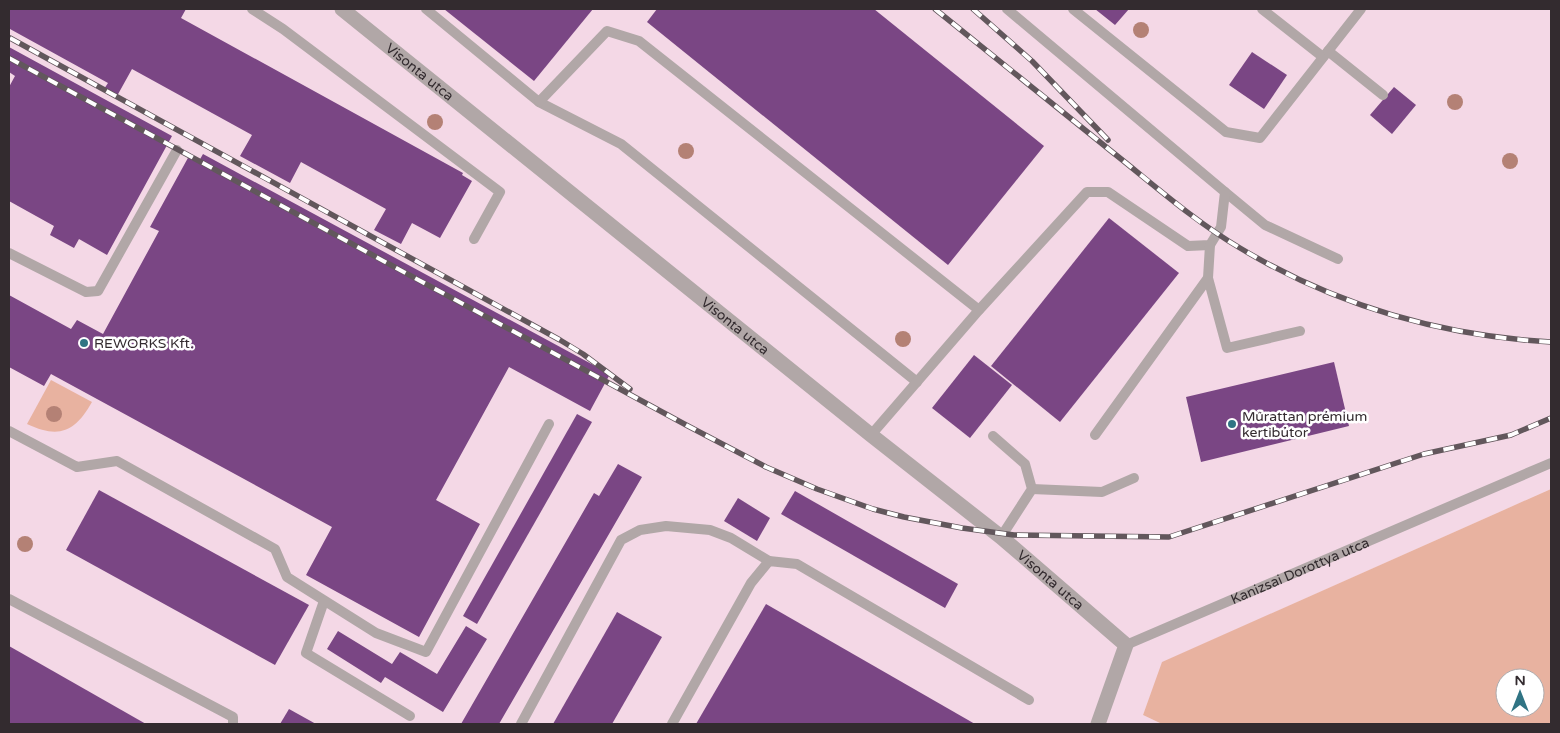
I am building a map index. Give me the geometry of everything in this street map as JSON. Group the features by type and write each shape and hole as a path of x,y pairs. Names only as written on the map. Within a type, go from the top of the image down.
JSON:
{"street":[{"name":"Visonta utca","path":"342,9 871,435 1001,536 1126,645"},
{"path":"1098,724 1126,645"}],"lane":[{"path":"252,9 283,29 500,192 474,239"},
{"path":"426,9 539,102 621,144 917,382"},
{"path":"1007,9 1265,225 1338,259"},
{"path":"1073,9 1226,132 1260,138 1361,9"},
{"path":"1262,9 1383,95"},
{"path":"539,102 607,31 639,41 979,310"},
{"path":"9,253 86,292 98,291 177,150"},
{"path":"871,435 979,310 1087,192 1108,192 1188,246 1210,245"},
{"path":"1225,192 1221,227 1210,245 1208,278 1227,348 1300,331"},
{"path":"1095,435 1208,278"},
{"path":"9,431 76,467 117,461 275,549 287,578 376,634 426,652 549,424"},
{"path":"993,436 1024,464 1032,489"},
{"name":"Kanizsai Dorottya utca","path":"1126,645 1551,463"},
{"path":"1032,489 1102,492 1134,478"},
{"path":"1001,536 1032,489"},
{"path":"521,724 621,540 640,530 666,526 710,530 731,538 769,561 797,564 1029,700"},
{"path":"672,724 751,583 769,561"},
{"path":"9,599 233,717 233,724"},
{"path":"324,601 306,653 410,716"}],"shaded area":[{"path":"9,9 1551,9 1551,489 1163,662 1143,715 1162,724 9,724"},
{"path":"51,380 92,402 86,412 72,426 57,432 38,429 27,424"},
{"path":"1551,489 1551,724 1162,724 1143,715 1162,662"}],"building":[{"path":"9,9 186,9 181,18 463,173 462,175 472,181 440,238 412,223 401,244 374,230 386,209 301,162 290,183 240,156 252,135 132,69 117,96 104,89 108,83 10,29 9,32"},
{"path":"444,9 593,9 534,81"},
{"path":"657,9 874,9 1044,146 948,265 647,22"},
{"path":"1095,9 1129,9 1115,25"},
{"path":"9,47 172,136 107,255 79,239 74,248 50,235 54,226 9,201 9,87 15,76 9,72"},
{"path":"1252,52 1287,75 1264,109 1229,85"},
{"path":"1394,87 1416,105 1392,134 1370,115"},
{"path":"203,154 610,374 590,411 509,367 436,500 480,524 419,637 306,575 332,527 51,374 44,386 9,367 9,295 71,329 77,320 103,334 159,231 150,227 189,156 199,161"},
{"path":"1109,218 1179,273 1060,422 991,366"},
{"path":"974,355 1012,385 970,438 932,408"},
{"path":"1334,362 1349,426 1201,462 1186,397"},
{"path":"577,414 592,422 477,624 463,616"},
{"path":"618,464 642,477 499,724 461,724 594,493 599,496"},
{"path":"99,490 309,605 275,665 66,550"},
{"path":"795,491 958,584 945,608 781,514"},
{"path":"738,498 770,518 757,541 724,521"},
{"path":"766,604 975,724 696,724"},
{"path":"617,612 662,637 612,724 553,724"},
{"path":"466,626 487,639 443,712 385,677 381,683 327,649 338,631 392,664 400,652 437,674"},
{"path":"9,646 146,724 9,724"},
{"path":"289,709 316,724 280,724"}],"railway":[{"path":"935,9 1190,214 1240,248 1276,268 1313,286 1351,301 1429,325 1510,339 1551,342"},
{"path":"973,9 1032,61 1108,140"},
{"path":"10,38 560,340 583,354 630,389"},
{"path":"9,58 766,467 817,489 873,509 904,517 1014,535 1169,537 1424,454 1511,435 1551,418"}],"place":[{"name":"REWORKS Kft.","path":"84,343"},
{"name":"Műrattan prémium kertibútor","path":"1232,424"}]}
